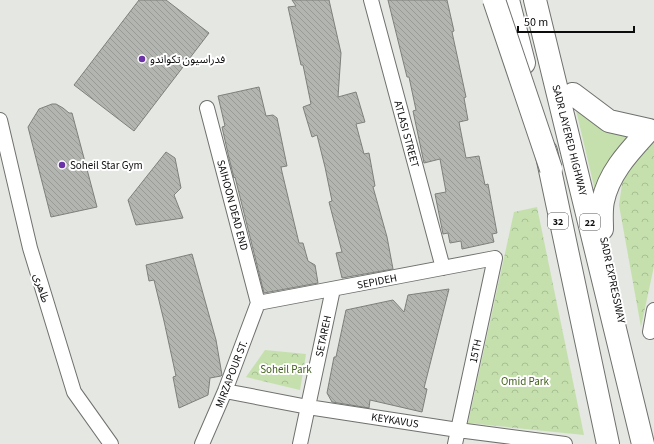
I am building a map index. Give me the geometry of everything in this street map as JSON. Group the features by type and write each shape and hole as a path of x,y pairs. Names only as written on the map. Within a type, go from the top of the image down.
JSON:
{"highway":[{"path":"494,0 551,169"},
{"name":"22","path":"507,0 551,169 608,444"},
{"name":"32","path":"507,0 548,170 603,444"},
{"name":"SADR LAYERED HIGHWAY","path":"535,0 644,444"},
{"name":"SADR EXPRESSWAY","path":"549,0 573,94 647,444"},
{"path":"573,94 609,121 649,130 622,160 609,180 603,202 602,229"}],"street":[{"name":"ATLASI STREET","path":"371,0 443,268"},
{"name":"SAIHOON DEAD END","path":"207,108 258,303"},
{"name":"طاهری","path":"0,120 30,248 74,392 111,444"},
{"name":"SEPIDEH","path":"258,303 495,258"},
{"name":"15TH","path":"457,437 495,258"},
{"name":"SETAREH","path":"300,444 333,289"},
{"name":"MIRZAPOUR ST.","path":"202,444 225,391 258,303"},
{"path":"650,332 654,310"},
{"name":"KEYKAVUS","path":"225,391 457,437 565,444"}],"green space":[{"path":"576,110 638,133 597,199"},
{"path":"654,142 654,266 641,327 619,205 623,177 637,158"},
{"name":"Omid Park","path":"537,207 584,435 468,423 514,212"},
{"name":"Soheil Park","path":"265,350 306,354 300,390 246,377"}],"building":[{"name":"فدراسیون تکواندو","path":"139,0 166,0 209,33 134,131 74,85"},
{"path":"292,0 329,0 341,53 338,97 356,92 365,122 356,124 364,154 369,153 375,186 373,187 387,237 393,269 342,278 336,253 342,252 329,202 332,201 325,167 317,135 312,137 303,107 311,104 303,65 301,65 288,7 296,6"},
{"path":"388,0 447,0 454,31 452,32 466,97 464,98 468,120 459,122 466,158 479,156 485,185 488,184 497,233 492,234 494,242 462,249 461,241 450,243 448,233 443,234 435,194 446,192 440,159 424,163 413,111 416,110 409,77 407,77"},
{"path":"259,87 266,116 273,115 277,118 287,166 281,167 299,243 303,243 308,261 315,265 318,283 264,293 229,158 222,127 225,126 218,96"},
{"name":"Soheil Star Gym","path":"56,104 69,113 72,113 97,207 51,217 28,127 39,109"},
{"path":"166,152 175,158 181,188 174,195 183,218 136,225 128,200"},
{"path":"192,254 216,340 222,375 210,378 208,395 179,408 173,377 176,376 164,321 154,280 149,281 146,265"},
{"path":"449,289 424,388 427,389 422,412 370,400 369,408 332,402 327,393 334,357 336,357 346,310 393,300 404,312 408,295"}],"place":[{"name":"فدراسیون تکواندو","path":"142,59"},
{"name":"Soheil Star Gym","path":"62,165"}]}
